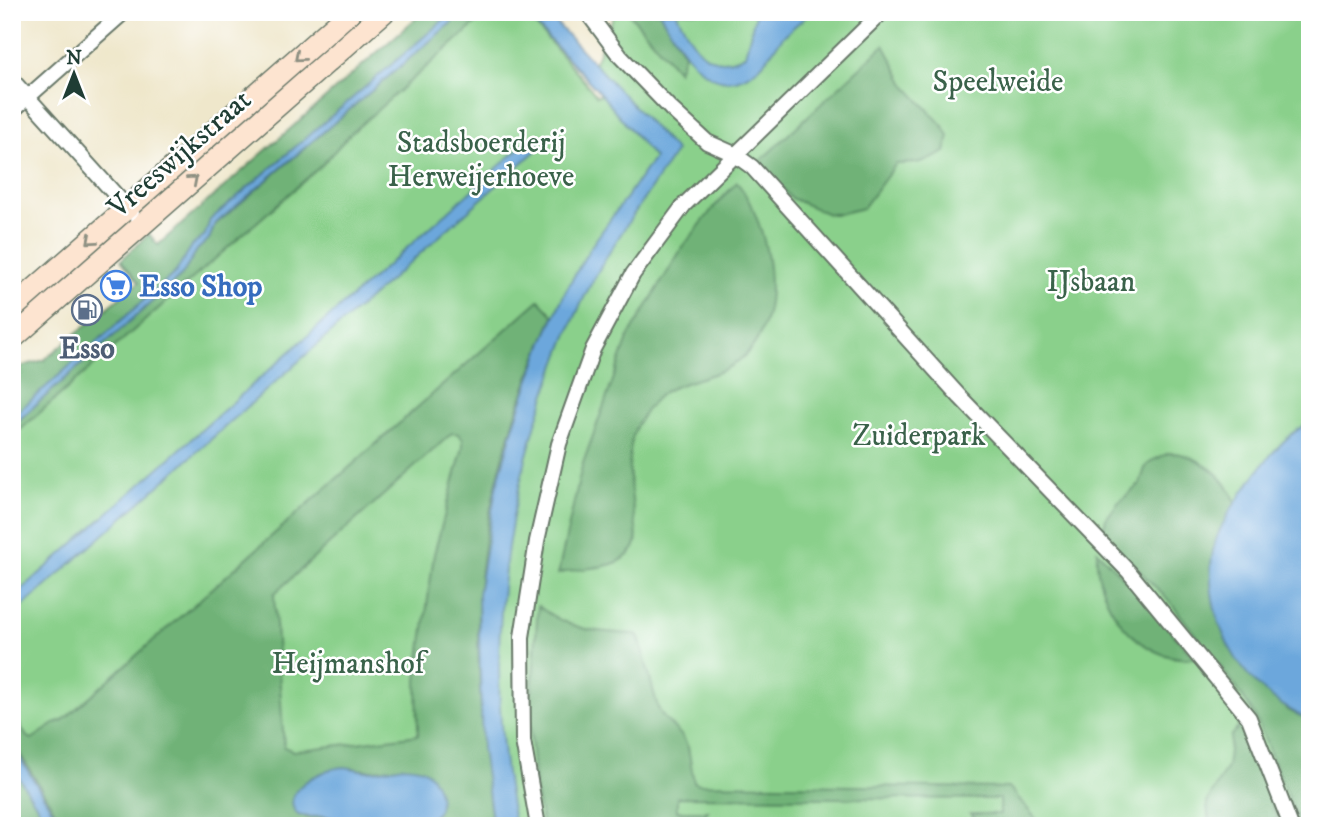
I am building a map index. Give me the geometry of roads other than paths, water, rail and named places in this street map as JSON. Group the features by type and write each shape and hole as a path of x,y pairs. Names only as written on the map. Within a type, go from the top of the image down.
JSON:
{"main road":[{"name":"Vreeswijkstraat","path":"12,309 350,12"},
{"name":"Vreeswijkstraat","path":"12,339 384,12"}],"street":[{"path":"12,111 124,12"},
{"path":"587,12 620,56 671,109 707,142 734,154 752,167 960,397 1138,582 1249,718 1291,826"},
{"path":"538,826 523,741 522,637 537,541 559,444 593,349 633,274 684,205 882,12"},
{"path":"12,80 142,225"}],"water":[{"path":"453,12 464,12 215,224 209,239 197,250 182,275 12,426 12,417 176,272 192,246 205,235 210,220"},
{"path":"524,12 546,12 676,151 615,243 582,302 558,358 531,440 508,549 499,660 500,715 515,826 493,826 482,749 478,594 496,488 514,425 543,342 565,292 590,248 654,158 601,94"},
{"path":"659,12 676,12 694,44 710,58 720,61 745,55 756,12 811,12 783,37 759,67 742,78 726,81 712,77 699,68 677,41"},
{"path":"531,138 540,147 12,616 12,598"},
{"path":"1310,422 1310,720 1293,712 1264,691 1231,651 1217,617 1211,589 1211,570 1218,534 1226,517 1278,447"},
{"path":"12,745 62,826 50,826 12,767"},
{"path":"403,766 421,769 433,779 440,799 437,812 433,816 418,819 386,816 350,826 331,818 298,815 293,806 297,790 324,772 343,767 370,771"}],"place":[{"name":"Esso Shop","path":"116,286"},
{"name":"Esso","path":"87,310"}],"park label":[{"name":"Speelweide","path":"998,81"},
{"name":"Stadsboerderij Herweijerhoeve","path":"481,159"},
{"name":"IJsbaan","path":"1091,281"},
{"name":"Zuiderpark","path":"919,435"},
{"name":"Heijmanshof","path":"348,663"}]}
